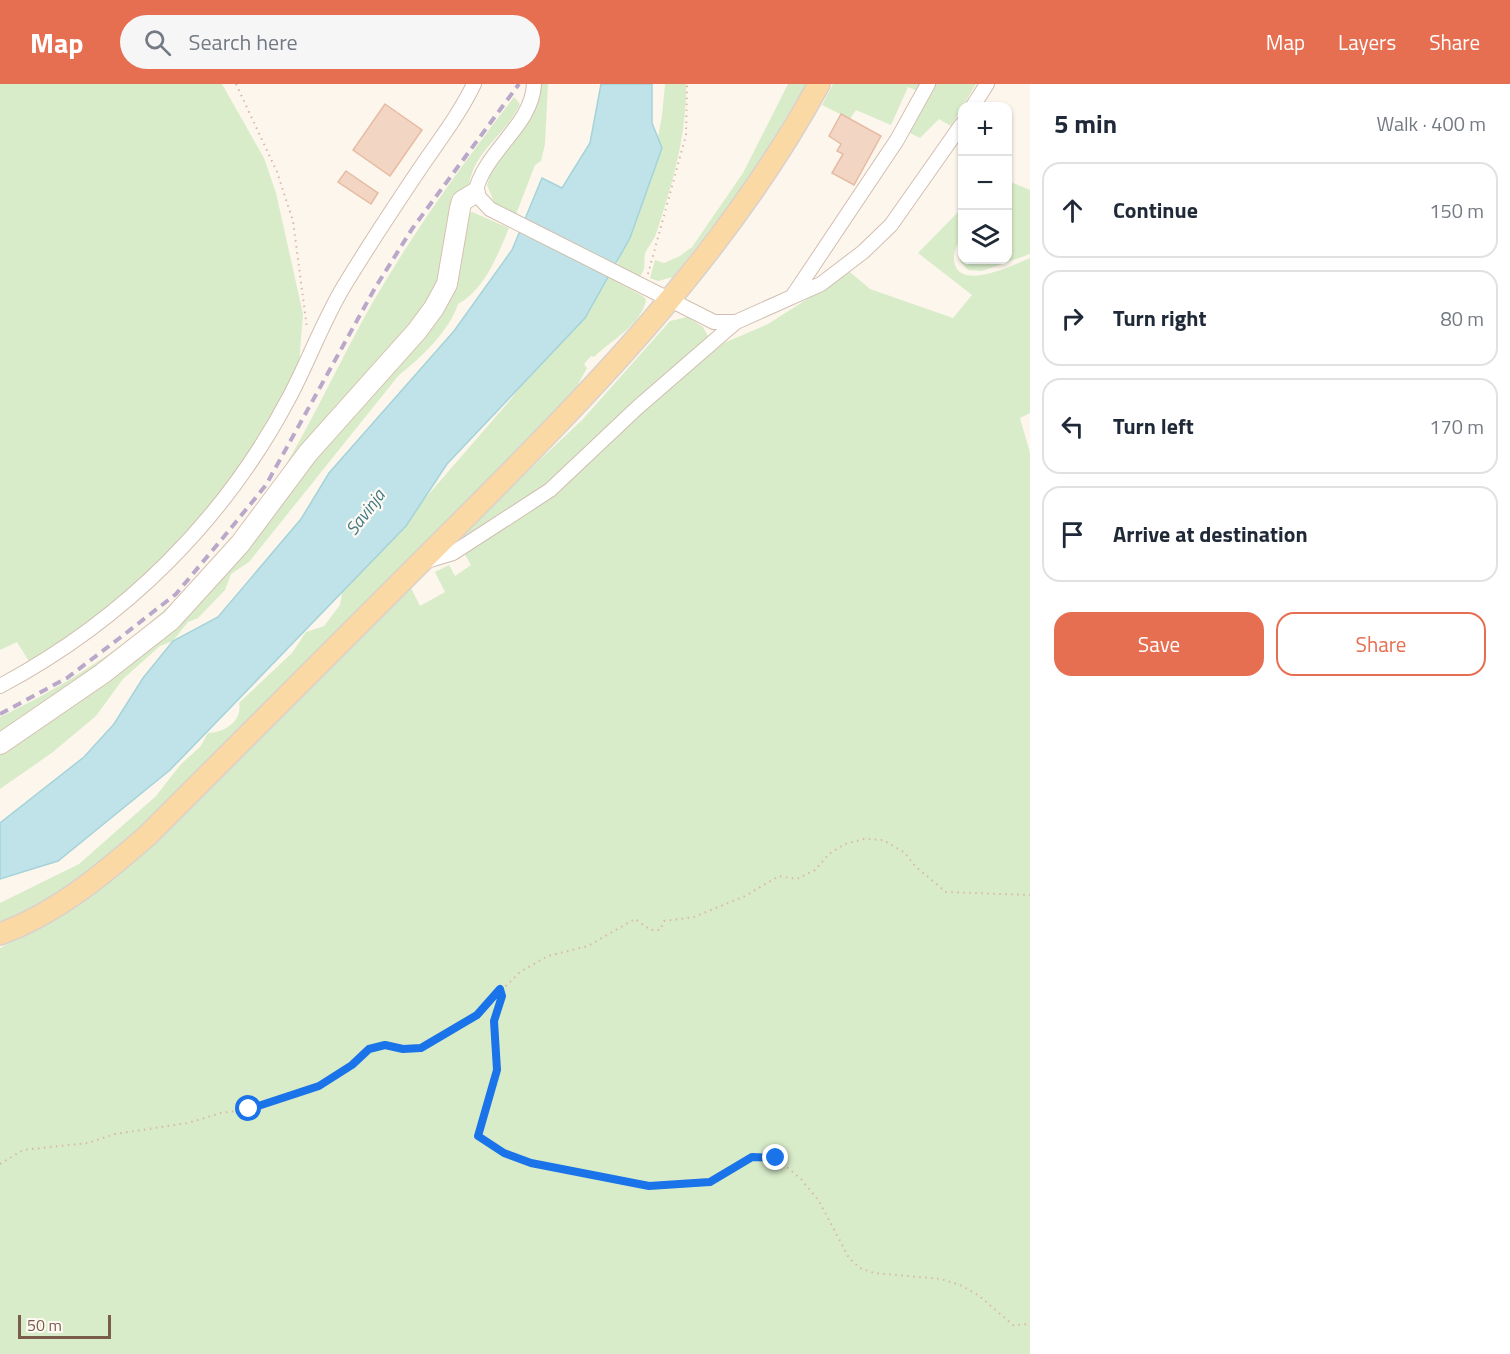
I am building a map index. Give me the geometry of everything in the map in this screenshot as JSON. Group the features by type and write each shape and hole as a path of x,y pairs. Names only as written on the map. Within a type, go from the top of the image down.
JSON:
{"main road":[{"path":"0,934 60,905 104,873 147,836 568,414 671,299 757,187 819,84"}],"street":[{"path":"0,686 42,664 136,594 201,529 265,438 290,396 344,287 458,115 474,84"},
{"path":"0,744 102,674 171,620 240,544 308,453 417,331 434,308 447,284 462,201 475,194 479,176 496,150 520,123 534,84"},
{"path":"791,299 897,140 928,84"},
{"path":"976,102 987,84"},
{"path":"419,564 453,553 550,490 638,407 736,322 821,284 863,252 891,225 958,131"},
{"path":"475,194 490,209 645,285 714,322 736,322"}],"path":[{"path":"236,84 277,172 293,221 308,330 316,340"},
{"path":"645,285 686,135 687,84"},
{"path":"0,1164 23,1150 87,1143 115,1134 188,1123 279,1100 319,1086 352,1065 369,1049 385,1045 403,1049 421,1048 477,1015 500,989 520,972 548,956 588,946 635,919 651,930 660,930 664,921 694,917 745,896 779,876 797,879 815,870 829,854 845,844 864,839 883,840 904,852 915,866 946,892 1030,895"},
{"path":"500,989 502,996 494,1021 497,1070 478,1136 504,1153 531,1163 649,1186 710,1182 752,1157 776,1158 801,1179 819,1201 849,1258 860,1269 874,1273 941,1280 960,1286 978,1295 1013,1325 1030,1324"}],"green space":[{"path":"0,84 222,84 264,158 276,193 303,314 299,364 261,437 191,533 120,603 30,663 17,642 0,650"},
{"path":"537,84 548,84 545,144 541,161 535,165 515,217 496,207 487,185 492,170"},
{"path":"665,84 686,84 684,122 668,197 655,237 645,254 644,268 640,276 617,265 649,183 662,116"},
{"path":"788,84 806,84 749,179 673,277 658,281 650,278 655,260 664,263 680,256 692,247 743,173"},
{"path":"833,84 924,84 920,92 908,87 891,125 856,110 850,119 822,105"},
{"path":"931,84 976,84 965,102 958,102 958,114 951,126 939,119 920,138 906,131"},
{"path":"514,97 520,104 514,115 476,164 469,187 451,203 452,242 448,269 428,310 322,432 246,534 150,633 116,660 0,741 0,717 78,675 149,623 213,563 242,529 283,470 373,302 405,249 458,172"},
{"path":"1012,183 1030,190 1030,254 1012,260"},
{"path":"472,212 509,228 483,281 458,304 442,333 399,375 249,562 231,574 225,590 198,618 188,622 173,641 160,646 123,679 96,716 53,752 0,789 0,747 134,655 418,336 466,214"},
{"path":"958,212 958,243 954,258 957,269 964,274 974,276 999,271 1030,258 1030,413 1020,418 1030,453 1030,1354 0,1354 0,948 74,908 111,881 145,851 411,588 420,606 445,592 435,572 449,565 455,576 471,565 464,553 644,410 724,343 768,324 850,272 870,289 953,318 972,295 918,253"},
{"path":"963,264 1002,264 982,271 968,270"},
{"path":"604,275 646,299 644,308 625,331 594,357 591,356 584,364 587,368 575,390 138,835 67,892 0,926 0,903 79,864 156,796 181,764 200,747 208,733 220,731 231,725 238,715 239,703 292,653 306,632 324,626 340,605 343,588 389,540 511,399"},
{"path":"687,317 703,327 708,336 706,343 548,488 503,511 494,522 454,548 451,544 583,419 670,321"}],"water":[{"name":"Savinja","path":"601,84 652,84 652,123 662,148 630,238 585,318 447,464 406,526 170,770 58,861 0,879 0,823 84,757 114,724 143,678 173,641 218,617 301,519 329,473 454,331 512,250 542,178 562,188 590,143"}],"building":[{"path":"385,104 422,130 390,176 353,150"},
{"path":"841,114 881,136 854,185 832,173 843,154 837,151 841,144 829,136"},
{"path":"346,171 378,193 371,204 338,182"}],"railway":[{"path":"0,714 67,678 176,594 222,539 266,485 375,288 412,229 519,84"}],"route":[{"path":"249,1109 319,1086 352,1065 369,1049 385,1045 403,1049 421,1048 477,1015 500,989 502,996 494,1021 497,1070 478,1136 504,1153 531,1163 649,1186 710,1182 752,1157 776,1158"}]}
